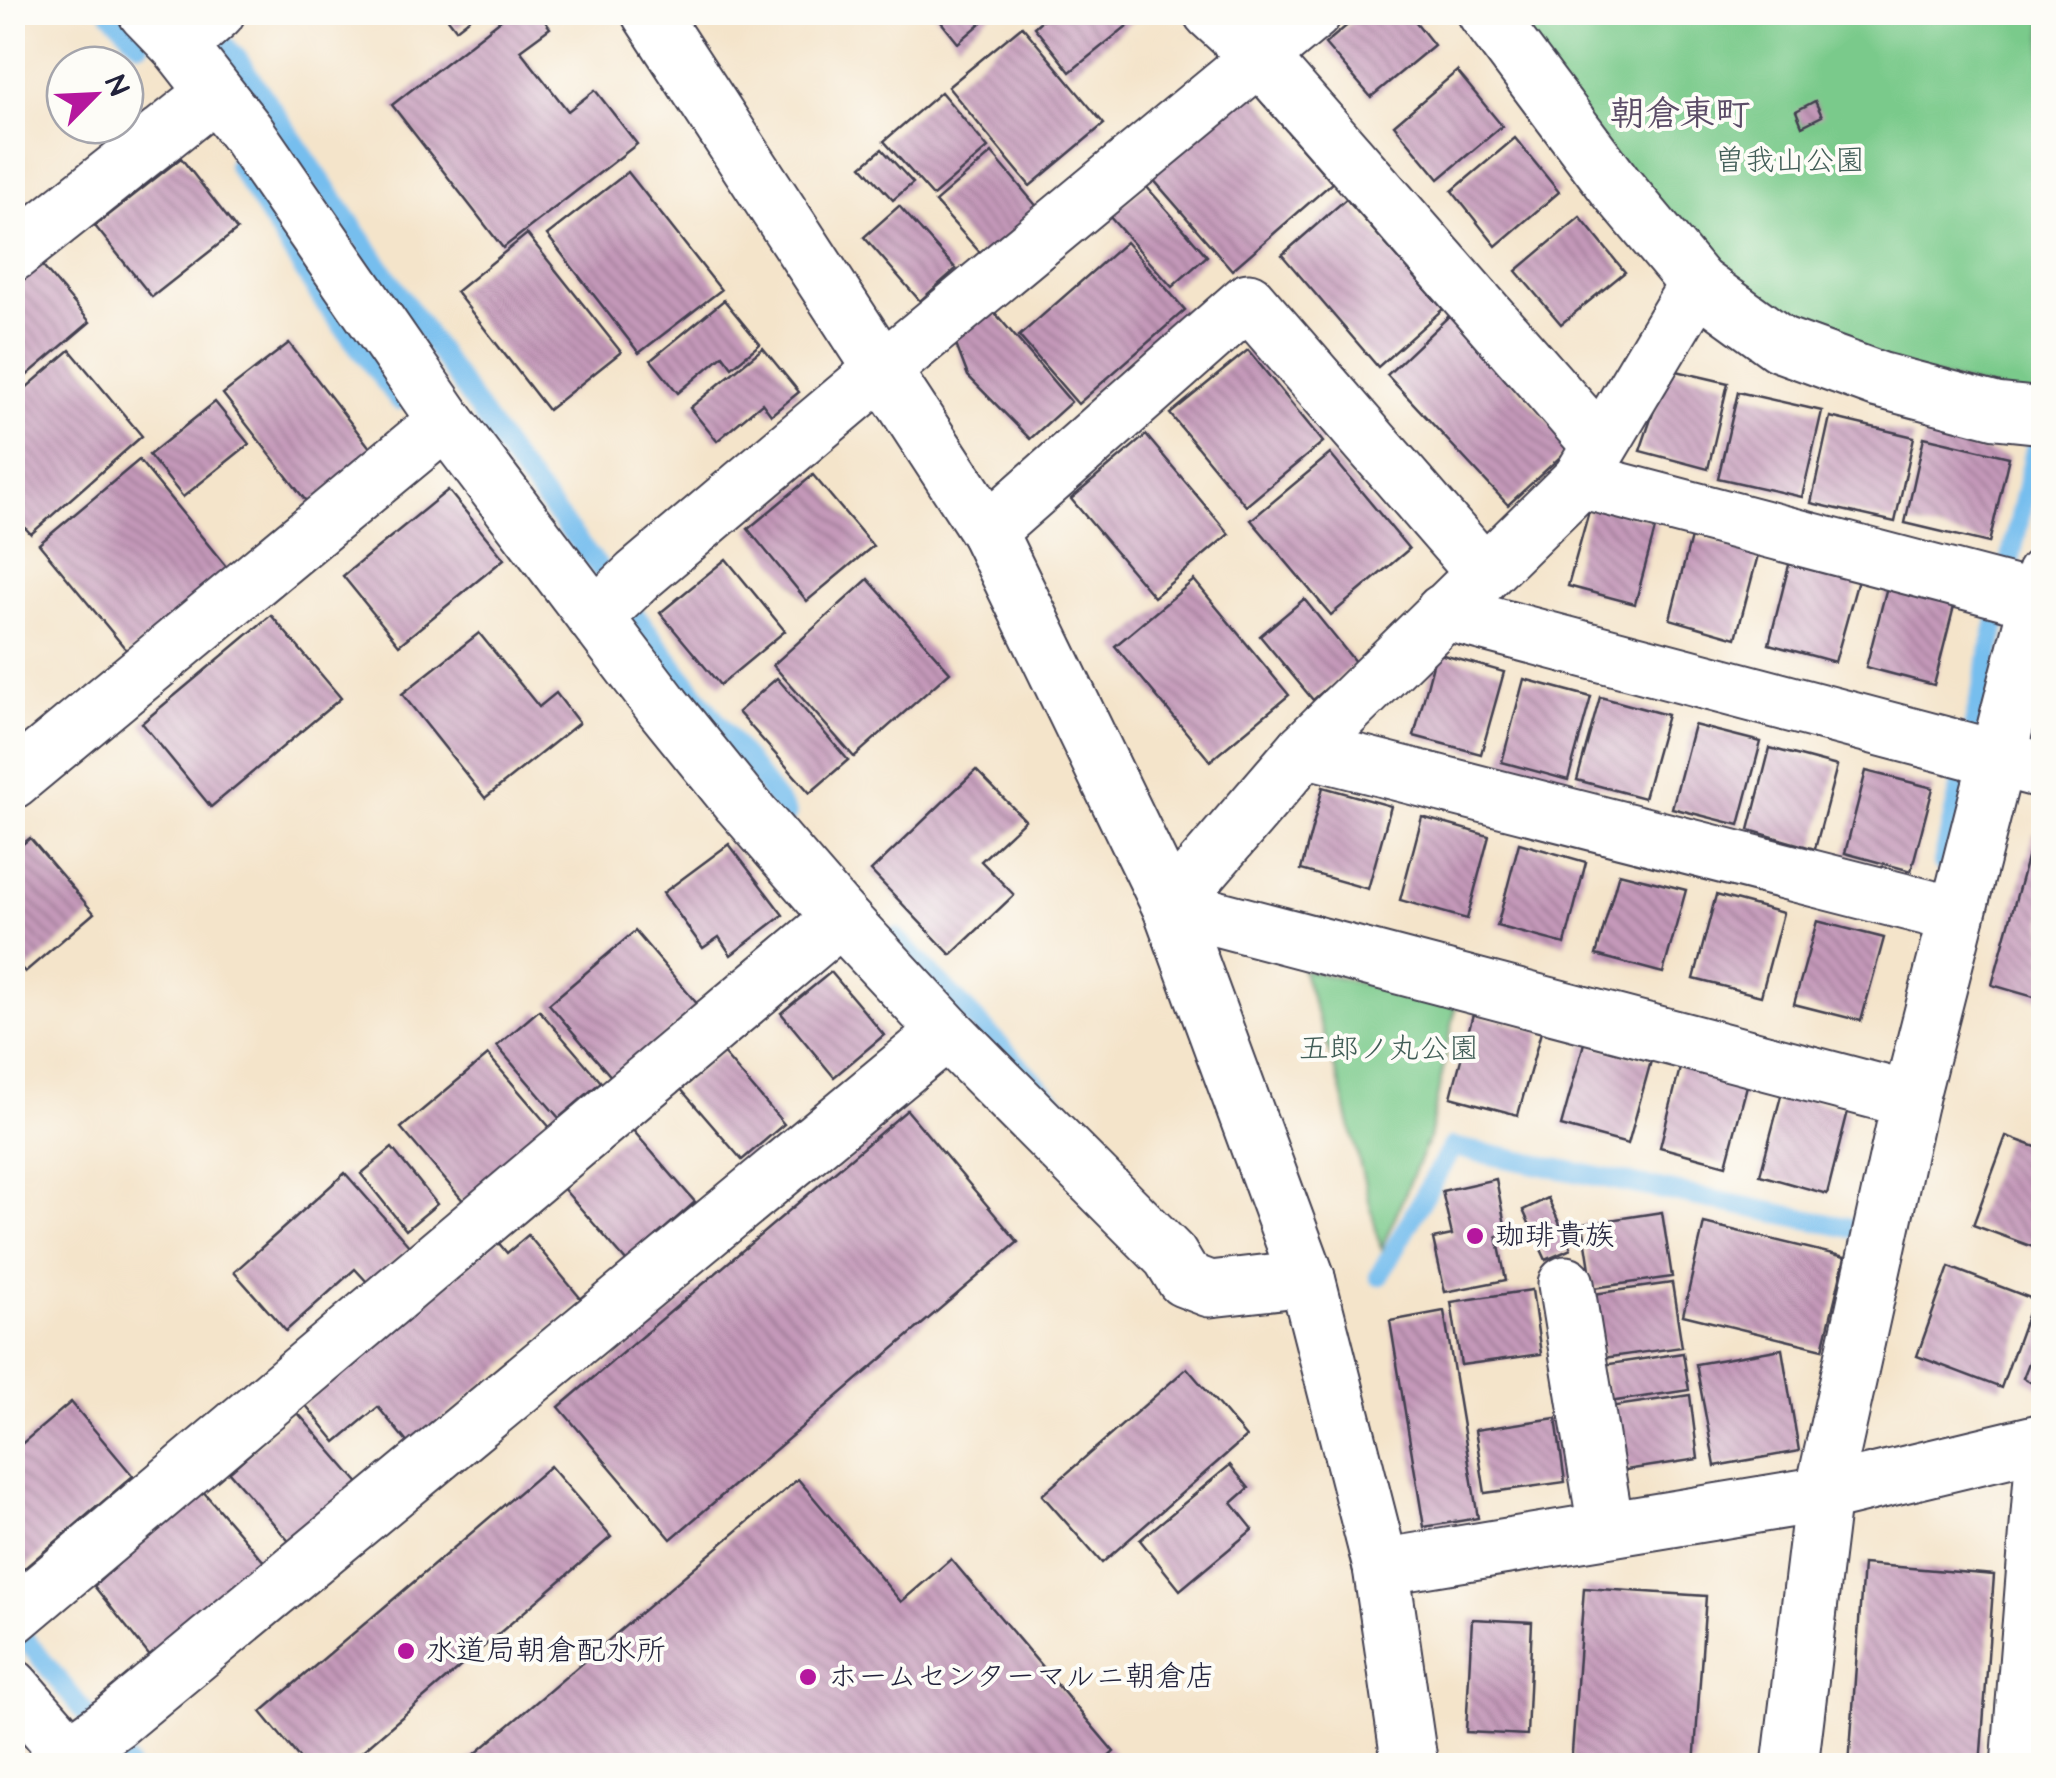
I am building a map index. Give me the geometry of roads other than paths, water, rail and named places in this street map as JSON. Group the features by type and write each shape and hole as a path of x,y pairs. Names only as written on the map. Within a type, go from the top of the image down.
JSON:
{"street":[{"path":"649,12 988,531 1170,906 1307,1278 1381,1567 1410,1766"},
{"path":"1211,12 1259,56 1590,463 2026,592 1991,759 1940,911 1894,1095 1823,1494 1790,1766"},
{"path":"616,597 882,370 1314,12"},
{"path":"1485,12 1616,187 1697,284 1780,344 1879,380 1996,411 2033,414"},
{"path":"180,24 215,93 247,133 446,422 616,597 718,775 841,918 1170,1256 1184,1280 1210,1289 1307,1278"},
{"path":"12,254 215,93"},
{"path":"1170,906 1305,749 1590,463 1697,284"},
{"path":"988,531 1248,301 1484,573"},
{"path":"12,781 446,422"},
{"path":"1444,612 1991,759"},
{"path":"1305,749 1940,911"},
{"path":"1170,906 1894,1095"},
{"path":"18,1611 841,918"},
{"path":"12,1687 81,1750 948,1032"},
{"path":"1566,1284 1606,1528"},
{"path":"1381,1567 1823,1494 2044,1441"},
{"path":"2020,1766 2044,1451"}],"waterway":[{"path":"110,12 140,43"},
{"path":"206,25 237,58 516,464 787,814"},
{"path":"237,165 323,301 399,400"},
{"path":"1943,863 2042,418"},
{"path":"895,937 1059,1107"},
{"path":"1379,1276 1452,1147 1861,1230 1865,1213"},
{"path":"12,1623 128,1766"}],"place":[{"name":"珈琲貴族","path":"1475,1236"},
{"name":"水道局朝倉配水所","path":"406,1651"},
{"name":"ホームセンターマルニ朝倉店","path":"808,1677"}],"district":[{"name":"朝倉東町","path":"1680,114"}],"park label":[{"name":"曽我山公園","path":"1790,161"},
{"name":"五郎ノ丸公園","path":"1389,1049"}]}
